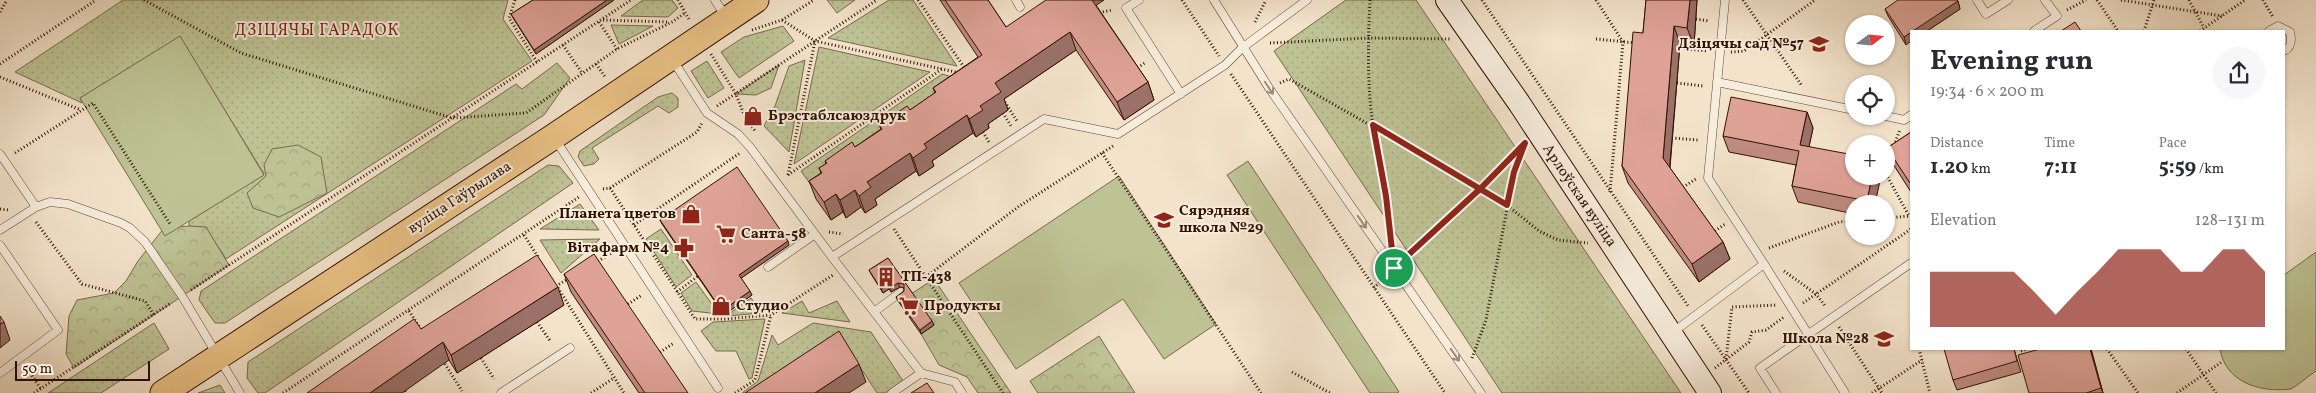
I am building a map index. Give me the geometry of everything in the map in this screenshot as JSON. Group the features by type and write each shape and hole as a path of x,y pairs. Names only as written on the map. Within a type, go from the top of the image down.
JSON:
{"main road":[{"name":"вуліца Гаўрылава","path":"163,393 554,137 756,0"}],"street":[{"name":"Арлоўская вуліца","path":"1447,0 1518,103 1710,393"}],"lane":[{"path":"1139,0 1126,8 1181,94"},
{"path":"1214,0 1242,48 1269,88 1481,393"},
{"path":"832,257 1044,119 1118,134 1225,65 1242,48 1307,0"},
{"path":"1725,0 1708,178 1845,393"},
{"path":"1978,0 1986,14 2008,0"},
{"path":"2036,30 2057,16 2045,0"},
{"path":"2271,30 2278,26 2285,28 2292,39 2290,45 2285,50"},
{"path":"671,58 707,113 738,134 750,147 921,372 955,382 962,393"},
{"path":"1717,82 1845,108"},
{"path":"1895,118 1904,120 1910,116"},
{"path":"554,137 615,234 718,388"},
{"path":"2,157 36,207"},
{"path":"0,230 36,207 50,202 68,204 121,223 145,242 182,296 240,393"},
{"path":"768,267 815,234"},
{"path":"0,245 58,330 0,373"},
{"path":"1671,334 1764,264"},
{"path":"1776,393 1760,368 1910,264"},
{"path":"874,312 901,292"},
{"path":"501,393 570,348"},
{"path":"892,393 921,372"}],"path":[{"path":"0,12 7,0"},
{"path":"0,64 96,0"},
{"path":"144,0 241,53 452,118 526,113 617,49 672,22 685,13"},
{"path":"515,0 509,18 537,62"},
{"path":"34,393 631,0"},
{"path":"678,0 692,24"},
{"path":"283,393 588,191 610,188 698,132 707,113 877,0"},
{"path":"729,17 782,20 815,41 970,75 918,0"},
{"path":"1182,0 1445,393"},
{"path":"1370,0 1368,38 1373,125 1386,196 1394,268"},
{"path":"1482,0 1610,192 1749,393"},
{"path":"1596,0 1623,42 1610,192"},
{"path":"1743,0 1812,101"},
{"path":"1669,47 1720,52 1744,51 1815,0"},
{"path":"2057,16 2086,0"},
{"path":"2097,0 2117,30"},
{"path":"2121,0 2222,16"},
{"path":"2144,30 2154,0"},
{"path":"2189,0 2204,28"},
{"path":"2201,30 2244,0"},
{"path":"2263,0 2278,26"},
{"path":"782,20 811,1"},
{"path":"1095,13 1113,10"},
{"path":"1696,19 1709,21"},
{"path":"601,21 672,22"},
{"path":"601,21 617,49"},
{"path":"1242,48 1280,42 1368,38 1474,41"},
{"path":"1596,39 1642,44"},
{"path":"788,175 815,41"},
{"path":"563,45 582,73"},
{"path":"718,50 710,53 736,94 746,120 761,138"},
{"path":"1134,70 1146,62"},
{"path":"788,175 942,69"},
{"path":"0,77 81,110"},
{"path":"1269,88 1289,79 1481,188 1539,230 1558,240 1591,244"},
{"path":"1677,83 1703,86"},
{"path":"1000,93 1019,124 1012,129 1003,113"},
{"path":"2,157 93,103 170,224"},
{"path":"1895,142 1904,120"},
{"path":"983,132 990,143"},
{"path":"982,149 998,138"},
{"path":"1672,138 1698,140"},
{"path":"1374,288 1481,188 1525,143 1514,172 1486,320 1466,372"},
{"path":"926,277 1018,207 1102,153 1261,393"},
{"path":"634,225 722,166"},
{"path":"782,167 793,182"},
{"path":"1680,190 1696,179"},
{"path":"1892,185 1910,216 1895,217"},
{"path":"610,188 695,319 725,319 771,315 842,270"},
{"path":"0,209 28,212 82,284 144,301 154,315"},
{"path":"888,220 1003,393"},
{"path":"1756,252 1839,222 1845,222"},
{"path":"1711,233 1725,224"},
{"path":"824,225 829,232 851,233"},
{"path":"1726,359 1732,308 1791,307 1803,303 1910,229"},
{"path":"589,266 613,252 615,234"},
{"path":"524,235 543,264"},
{"path":"556,286 572,276"},
{"path":"677,292 698,276"},
{"path":"552,278 624,393"},
{"path":"1816,294 1882,393"},
{"path":"624,307 642,295"},
{"path":"1726,359 1749,342 1752,332 1766,330 1791,307 1803,303"},
{"path":"409,311 425,335"},
{"path":"735,393 755,380 771,315"},
{"path":"537,322 551,342"},
{"path":"657,355 674,343"},
{"path":"1919,350 1930,393"},
{"path":"2108,350 2138,393"},
{"path":"2187,350 2216,393"},
{"path":"481,358 494,379"},
{"path":"20,359 41,389"},
{"path":"441,359 462,391"},
{"path":"1872,393 1922,360"},
{"path":"2177,393 2222,361"},
{"path":"1292,372 1330,393"},
{"path":"591,393 614,378"}],"green space":[{"path":"123,0 508,0 503,19 532,61 226,259 206,228 189,226 189,221 264,174 180,37 80,98 82,103 15,72"},
{"path":"643,0 672,0 678,8 668,17 621,16"},
{"path":"827,0 855,0 837,13"},
{"path":"889,0 913,0 957,66 828,38"},
{"path":"1346,0 1416,0 1681,393 1502,393 1274,51"},
{"path":"611,25 653,26 619,44"},
{"path":"783,26 794,41 739,78 721,52 744,37"},
{"path":"180,36 264,175 165,236 80,98"},
{"path":"819,47 930,72 794,164"},
{"path":"805,60 789,152 764,126 775,106 789,66"},
{"path":"707,61 724,88 708,98 691,71"},
{"path":"557,63 570,78 544,115 225,323 215,323 199,300 201,291 516,84 522,89"},
{"path":"779,65 771,88 756,95 736,94"},
{"path":"942,74 962,80 811,185 801,171"},
{"path":"672,93 678,98 678,107 669,113 658,106 592,148 599,159 594,164 584,166 578,157 580,151 658,97"},
{"path":"298,145 321,157 327,193 279,217 253,208 247,193 266,176 264,165 272,149"},
{"path":"1248,161 1399,392 1370,393 1227,175"},
{"path":"548,165 559,166 573,183 265,393 258,393 247,378 248,362"},
{"path":"1119,176 1216,324 1164,359 1123,299 1016,369 959,283"},
{"path":"580,204 599,230 540,229"},
{"path":"206,227 229,265 74,368 66,354 69,316 77,300 114,293 126,281 138,261 164,228"},
{"path":"661,229 692,275 676,287 646,239"},
{"path":"600,239 561,273 540,240"},
{"path":"2316,252 2316,371 2291,389 2279,390 2255,387 2236,377 2223,360 2220,350 2285,350 2285,274"},
{"path":"934,279 1011,393 978,393 967,377 939,365 921,334 934,325 911,294"},
{"path":"696,282 719,314 692,311 681,293"},
{"path":"751,298 762,313 726,316"},
{"path":"802,301 809,313 837,301 850,322 782,313"},
{"path":"765,319 752,378 749,379 736,351 716,351 701,331 713,322"},
{"path":"154,323 169,349 101,393 48,393"},
{"path":"813,323 871,332 903,381 885,393 877,393 843,341 762,393 742,393 758,381 772,335 778,345"},
{"path":"1099,336 1135,393 1038,393 1030,381"},
{"path":"220,385 225,393 198,393"}],"building":[{"path":"533,0 607,0 534,50 511,14"},
{"path":"945,0 988,0 1006,27 1046,0 1092,0 1148,82 1117,102 1070,32 995,83 1001,92 980,106 983,110 969,119 967,115 924,144 927,148 913,158 910,153 867,182 871,187 859,196 855,190 840,200 836,194 824,202 809,181 822,173 819,168 827,163 825,161 852,142 855,147 882,129 879,125 907,106 910,110 936,92 933,88 982,55"},
{"path":"1646,0 1690,0 1687,28 1674,26 1663,158 1723,242 1692,264 1622,166 1633,32 1643,33"},
{"path":"1898,0 1958,1 1914,30 1910,30 1910,33 1904,37 1895,24 1895,15 1889,15 1885,9"},
{"path":"2075,22 2080,30 2063,30"},
{"path":"1731,97 1807,112 1800,145 1845,153 1845,185 1870,185 1868,195 1845,195 1845,197 1792,186 1799,151 1723,136"},
{"path":"1910,133 1910,183 1895,160 1895,143"},
{"name":"Санта-58","path":"737,167 788,241 739,275 750,291 722,311 660,220"},
{"path":"594,254 688,393 645,393 564,274"},
{"path":"537,255 558,287 451,355 443,342 370,393 307,393 414,319 421,329"},
{"path":"888,258 932,321 920,330 896,297 904,291 904,284 898,283 890,288 887,285 881,289 869,270"},
{"path":"0,316 4,322 0,324"},
{"path":"839,331 859,364 815,393 745,393"},
{"path":"1944,350 2014,350 2017,361 1953,380"},
{"path":"2036,350 2090,350 2101,388 2086,393 2029,393 2018,355"},
{"path":"927,383 934,393 911,393"}],"place":[{"name":"Дзіцячы сад №57","path":"1819,44"},
{"name":"Брэстаблсаюздрук","path":"753,116"},
{"name":"Планета цветов","path":"691,214"},
{"name":"Сярэдняя школа №29","path":"1164,220"},
{"name":"Санта-58","path":"726,234"},
{"name":"Вітафарм №4","path":"684,248"},
{"name":"ТП-438","path":"886,277"},
{"name":"Студио","path":"721,306"},
{"name":"Продукты","path":"909,306"},
{"name":"Школа №28","path":"1884,339"}],"district":[{"name":"ДЗІЦЯЧЫ ГАРАДОК","path":"317,31"}],"route":[{"path":"1394,268 1386,196 1373,125 1481,188 1507,205 1514,172 1525,143 1481,188 1394,268"}]}
